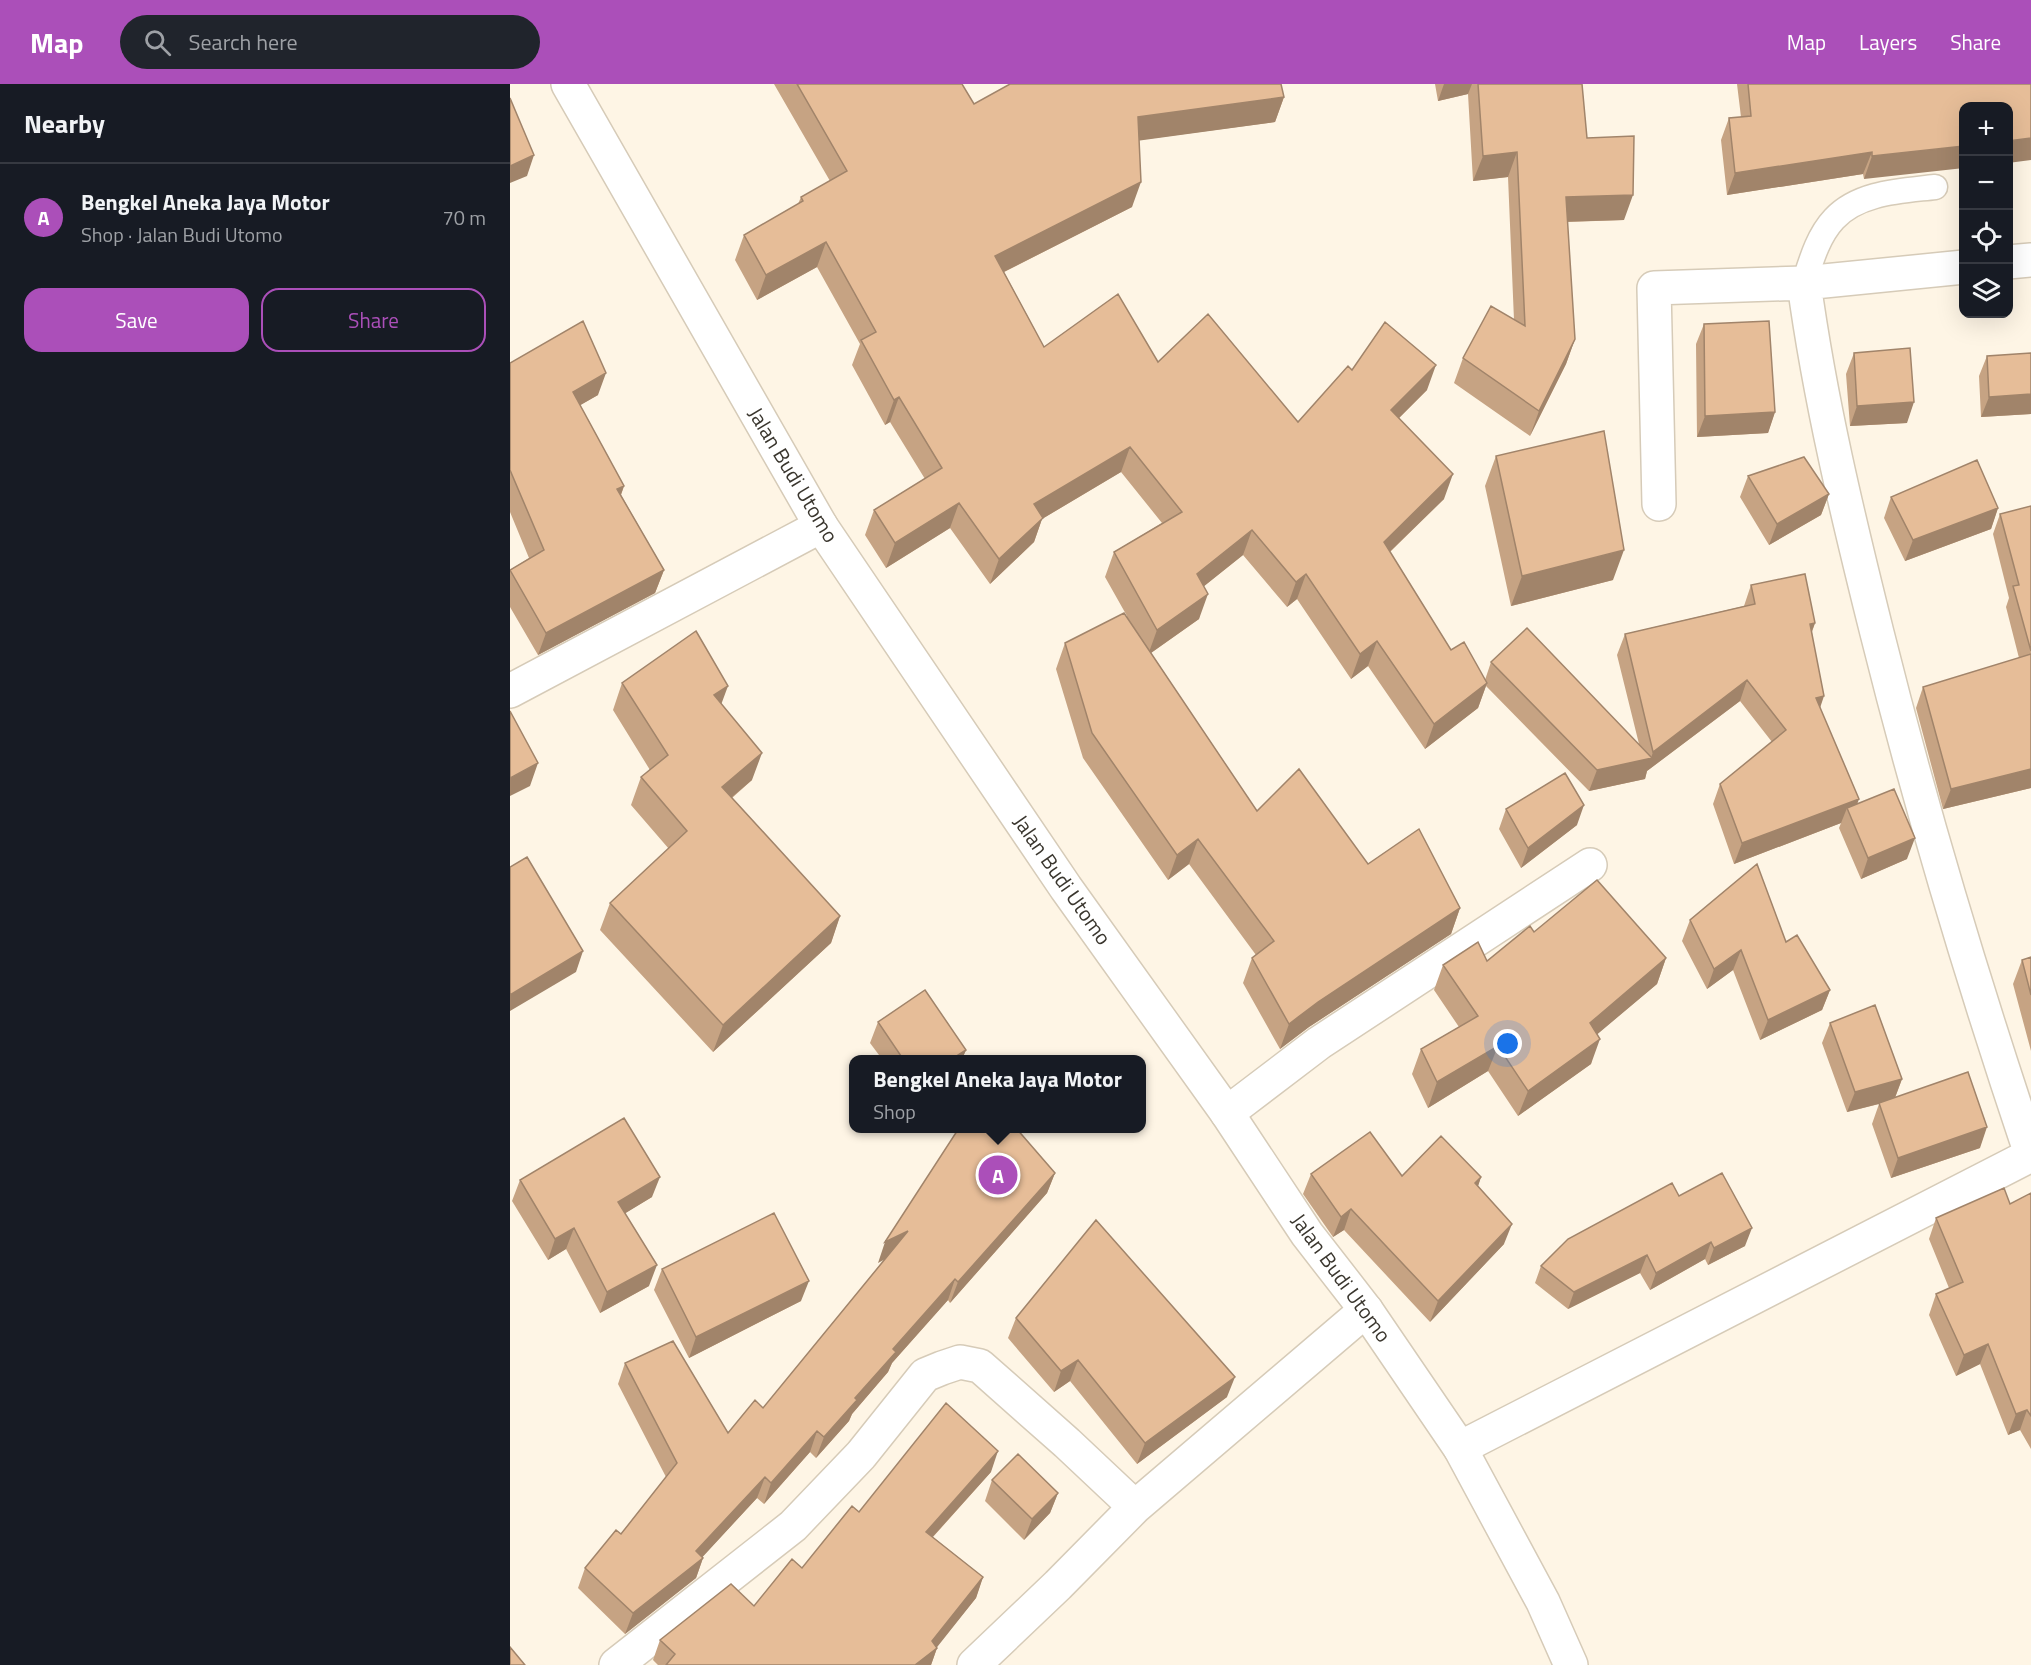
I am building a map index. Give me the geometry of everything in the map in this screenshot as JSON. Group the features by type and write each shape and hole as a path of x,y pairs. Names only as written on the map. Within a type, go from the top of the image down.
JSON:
{"street":[{"name":"Jalan Budi Utomo","path":"568,84 821,526 1066,888 1227,1113 1307,1234 1366,1310 1460,1448 1543,1602 1571,1665"},
{"path":"2013,262 2031,260"},
{"path":"1659,504 1654,288 1804,283 1959,268"},
{"path":"1460,1448 2031,1155 1994,1045 1902,733 1852,531 1815,360 1804,283"},
{"path":"510,691 821,526"},
{"path":"1227,1113 1319,1043 1590,865"},
{"path":"974,1665 1058,1586 1135,1507 1366,1310"},
{"path":"616,1665 793,1526 861,1455 925,1375 960,1362 980,1366 1135,1507"}],"lane":[{"path":"1804,283 1817,245 1834,219 1856,204 1883,193 1935,187"}],"building":[{"path":"797,84 962,84 974,104 1010,84 1281,84 1284,97 1138,117 1141,182 995,256 1044,347 1118,294 1158,362 1208,314 1298,422 1348,366 1352,370 1385,322 1436,365 1391,410 1453,474 1384,542 1451,650 1464,642 1487,683 1434,724 1377,641 1360,654 1306,574 1296,582 1252,530 1197,574 1208,594 1157,630 1114,552 1182,512 1130,447 1034,504 1043,518 999,559 959,503 895,543 874,510 942,468 899,397 894,400 861,340 876,332 826,242 766,275 744,235 803,201 801,197 847,171"},
{"path":"1478,84 1582,84 1587,138 1634,136 1633,195 1566,197 1575,339 1539,411 1463,358 1491,306 1525,326 1517,152 1483,156"},
{"path":"1748,84 2031,84 2031,138 2013,140 2013,102 1959,102 1959,147 1872,156 1872,152 1735,173 1729,118 1751,116"},
{"path":"510,98 534,155 510,166"},
{"path":"583,321 606,373 573,392 624,486 617,489 664,570 546,633 510,570 544,550 510,470 510,363"},
{"path":"1769,321 1775,412 1705,416 1704,324"},
{"path":"1910,348 1914,402 1857,406 1854,353"},
{"path":"2031,353 2031,394 1989,397 1987,356"},
{"path":"1604,431 1624,550 1522,576 1496,456"},
{"path":"1804,457 1829,494 1777,524 1748,476"},
{"path":"1977,460 1998,508 1913,540 1891,497"},
{"path":"2031,506 2031,651 2013,586 2019,585 2000,514"},
{"path":"1805,574 1815,623 1810,624 1824,696 1816,698 1859,799 1742,843 1720,784 1786,730 1747,680 1653,752 1625,634 1755,604 1751,585"},
{"path":"1124,613 1257,811 1299,769 1368,864 1419,829 1460,908 1318,1002 1289,1024 1252,958 1274,941 1198,839 1177,855 1092,733 1065,643"},
{"path":"1527,628 1652,758 1597,770 1491,662"},
{"path":"696,631 728,686 714,695 762,753 722,787 840,916 723,1025 610,903 687,831 641,777 668,755 622,683"},
{"path":"2031,654 2031,769 1951,789 1923,687"},
{"path":"510,711 538,763 510,778"},
{"path":"1565,773 1584,805 1528,848 1506,809"},
{"path":"1894,789 1915,838 1868,858 1847,808"},
{"path":"527,857 583,951 510,995 510,867"},
{"path":"1757,864 1786,942 1797,935 1830,990 1768,1020 1741,950 1714,969 1690,920"},
{"path":"1597,880 1666,958 1590,1023 1600,1039 1528,1091 1498,1046 1437,1082 1421,1049 1478,1016 1443,965 1478,942 1487,961 1530,926 1534,932"},
{"path":"2031,957 2031,995 2022,960"},
{"path":"925,990 966,1050 958,1055 900,1055 878,1022"},
{"path":"1875,1005 1902,1079 1855,1092 1830,1023"},
{"path":"1968,1072 1987,1127 1898,1158 1879,1103"},
{"path":"624,1118 660,1177 618,1202 657,1265 607,1292 574,1228 555,1239 520,1180"},
{"path":"1370,1132 1402,1176 1441,1136 1481,1177 1475,1183 1512,1224 1438,1301 1351,1209 1341,1217 1311,1174"},
{"path":"956,1133 1020,1133 1055,1173 958,1282 955,1279 893,1349 896,1352 824,1437 817,1431 771,1483 765,1477 696,1551 703,1558 633,1613 585,1568 616,1530 621,1534 677,1463 625,1363 673,1341 728,1433 755,1400 763,1408 908,1231 885,1242"},
{"path":"1722,1173 1752,1228 1714,1248 1711,1242 1656,1273 1647,1255 1574,1292 1541,1266 1568,1239 1672,1183 1679,1196"},
{"path":"2004,1188 2010,1204 2031,1193 2031,1416 2027,1410 2016,1414 1988,1344 1964,1355 1936,1294 1963,1282 1936,1218"},
{"path":"774,1213 809,1281 696,1337 662,1269"},
{"path":"1096,1220 1235,1377 1145,1443 1078,1360 1061,1371 1016,1318"},
{"path":"946,1403 998,1451 926,1532 983,1577 932,1641 937,1648 915,1665 666,1665 675,1654 660,1640 731,1584 754,1606 792,1559 802,1568 852,1506 859,1512"},
{"path":"1018,1454 1058,1493 1032,1519 992,1480"},
{"path":"510,1647 525,1665 510,1665"}],"place":[{"name":"Bengkel Aneka Jaya Motor","path":"998,1175"}]}
